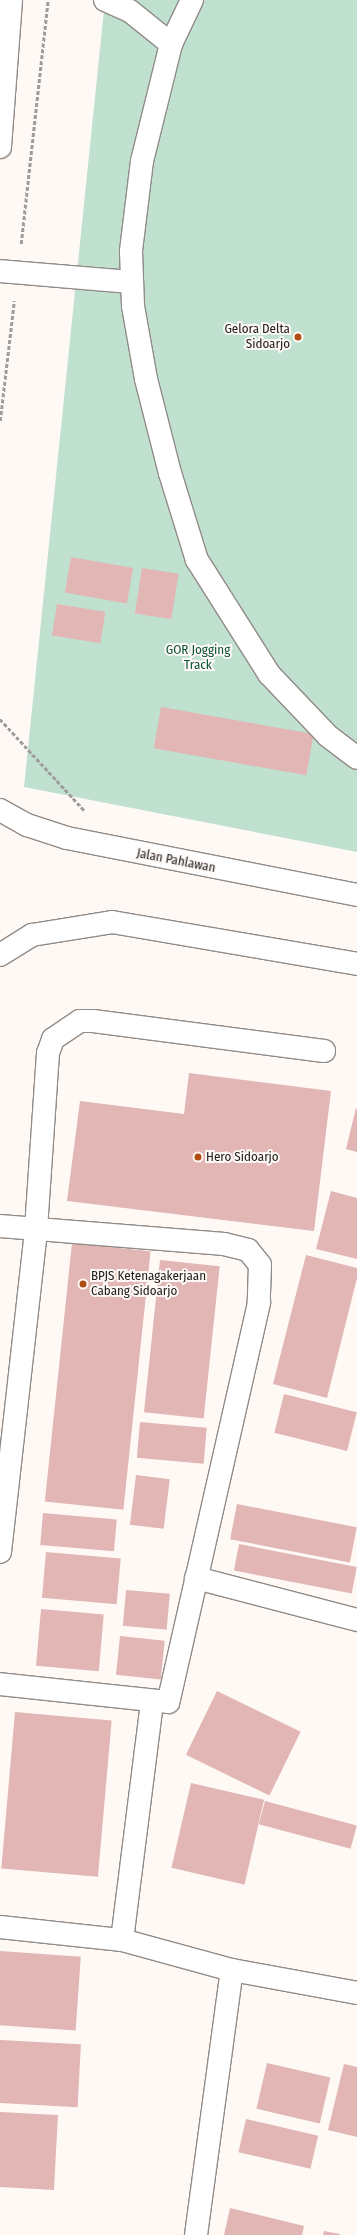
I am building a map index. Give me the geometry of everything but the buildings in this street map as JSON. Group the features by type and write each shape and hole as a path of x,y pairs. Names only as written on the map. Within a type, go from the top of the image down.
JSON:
{"main road":[{"path":"0,147 11,0"},
{"path":"105,0 130,11 171,44"},
{"path":"192,0 171,44 142,161 131,251 133,306 146,378 170,473 197,560 269,674 328,736 357,758"},
{"path":"9,272 132,282"},
{"name":"Jalan Pahlawan","path":"0,810 27,825 68,838 357,896"},
{"path":"0,956 32,936 112,922 357,964"},
{"path":"0,1552 36,1228 48,1053 53,1039 80,1021 93,1021 324,1051"},
{"path":"0,1226 224,1244 248,1250 260,1265 259,1303 168,1702 0,1684"},
{"path":"196,1578 357,1620"},
{"path":"122,1940 152,1701"},
{"path":"0,1927 122,1940 232,1970 357,1994"},
{"path":"196,2235 232,1970"}],"path":[{"path":"0,420 9,272 48,0"},
{"path":"0,719 79,806 90,815"}],"green space":[{"name":"GOR Jogging Track","path":"105,0 357,0 357,852 24,787"}],"place":[{"name":"Gelora Delta Sidoarjo","path":"298,337"},
{"name":"Hero Sidoarjo","path":"198,1157"},
{"name":"BPJS Ketenagakerjaan Cabang Sidoarjo","path":"83,1284"}]}
